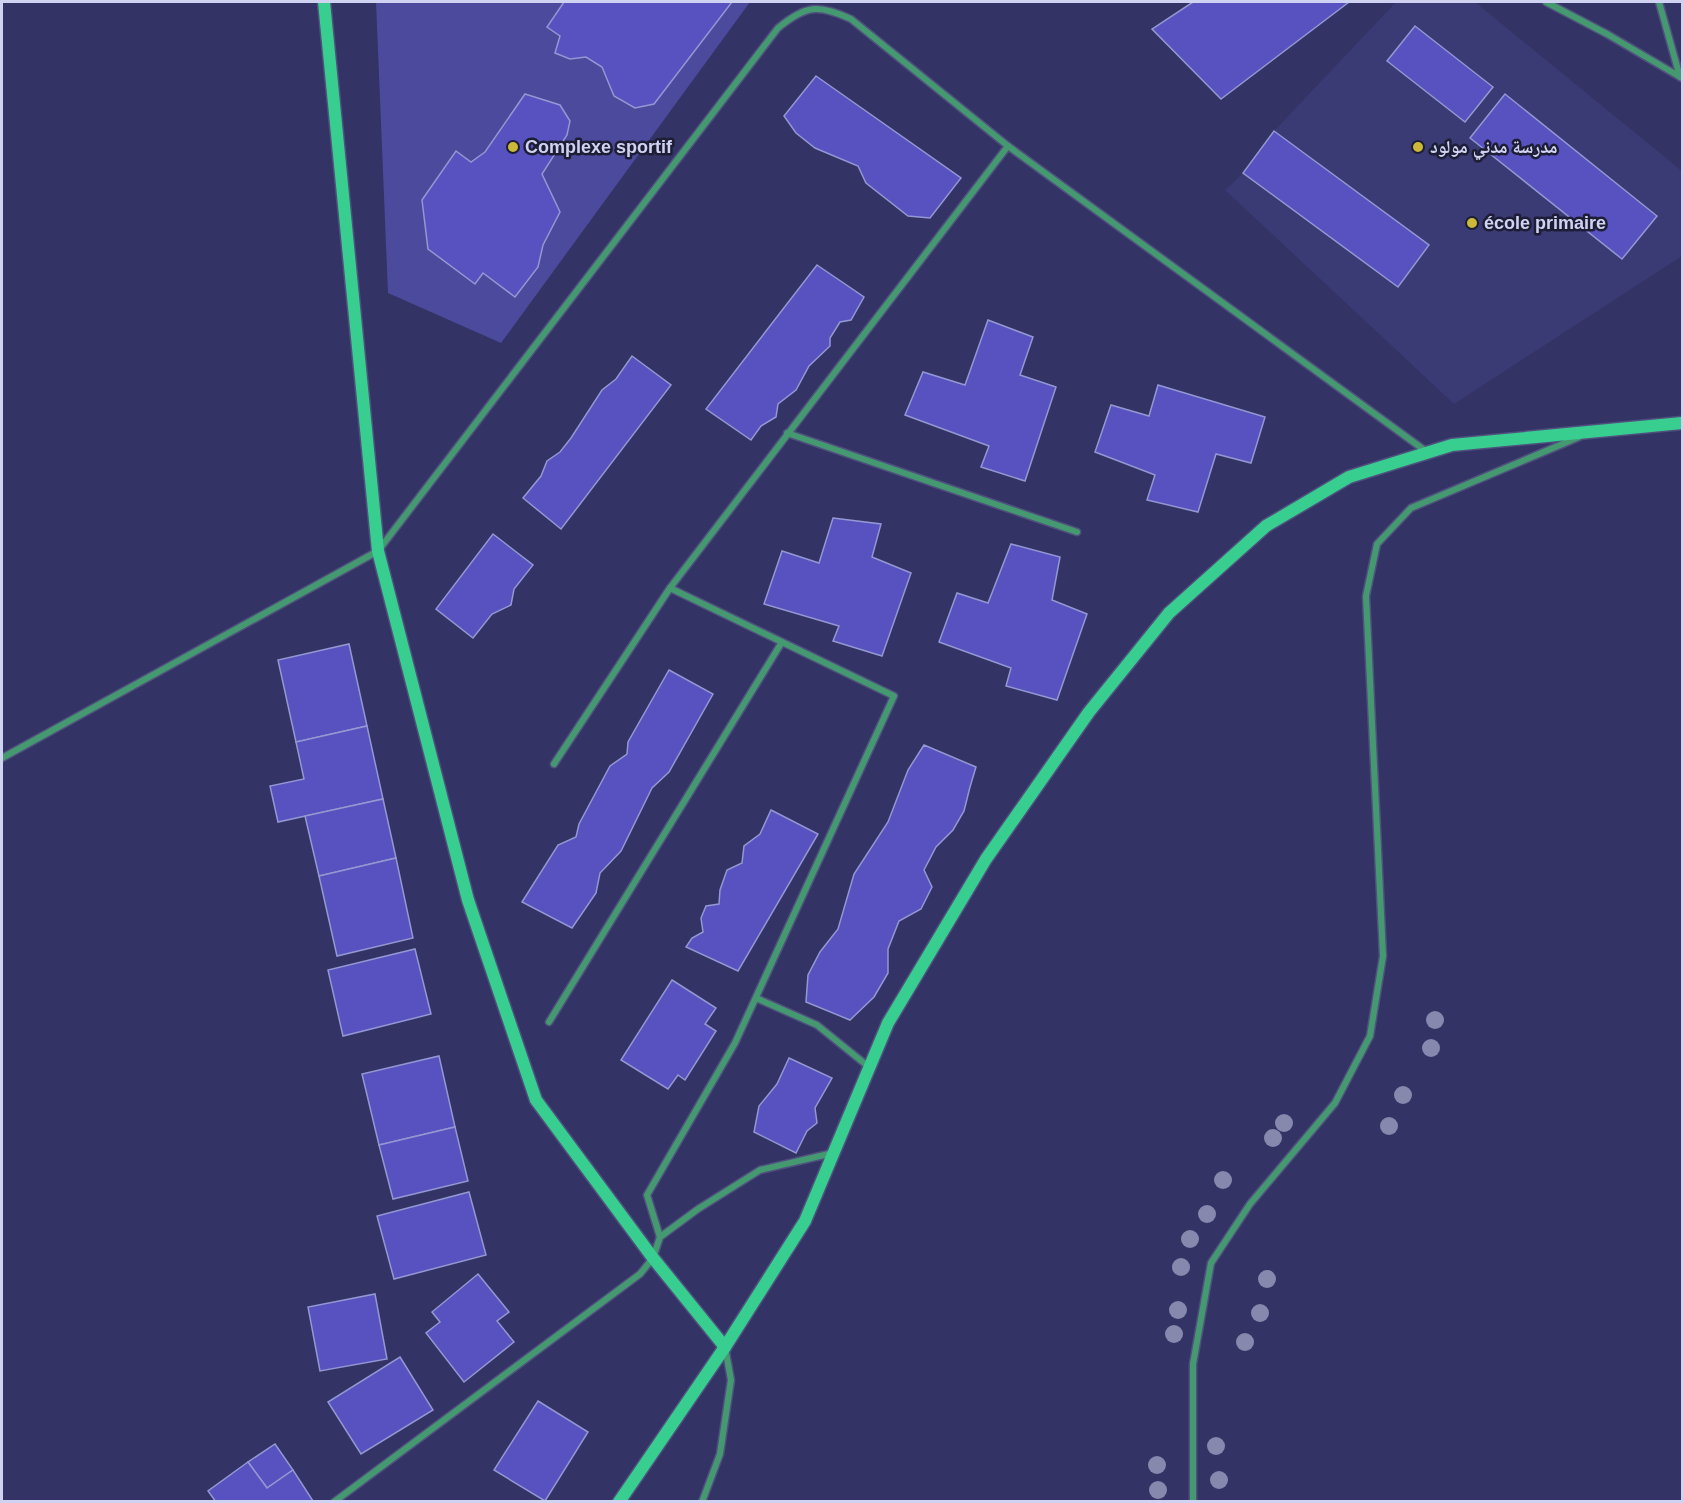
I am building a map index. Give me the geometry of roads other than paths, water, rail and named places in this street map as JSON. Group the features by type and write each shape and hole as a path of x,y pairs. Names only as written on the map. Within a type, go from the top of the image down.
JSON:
{"main road":[{"path":"324,2 378,551 468,900 536,1100 653,1258 725,1347"},
{"path":"619,1502 725,1347 805,1221 888,1023 986,859 1089,712 1170,613 1266,526 1349,477 1452,445 1683,423"}],"street":[{"path":"1546,2 1681,78"},
{"path":"1659,2 1681,78"},
{"path":"2,758 378,551 778,28 798,11 826,8 851,19 1008,147 1428,452"},
{"path":"554,764 670,588 1008,147"},
{"path":"1194,1502 1193,1364 1211,1263 1250,1204 1335,1103 1370,1036 1383,956 1366,596 1377,544 1411,508 1590,432"},
{"path":"787,433 1077,532"},
{"path":"660,1237 647,1194 735,1043 894,696 670,588"},
{"path":"549,1022 782,642"},
{"path":"756,998 817,1025 869,1068"},
{"path":"334,1502 640,1274 653,1258 660,1237 698,1209 760,1170 833,1153"},
{"path":"702,1502 720,1454 730,1380 725,1347"}],"place":[{"name":"Complexe sportif","path":"513,147"},
{"name":"مدرسة مدني مولود","path":"1418,147"},
{"name":"école primaire","path":"1472,223"}]}
